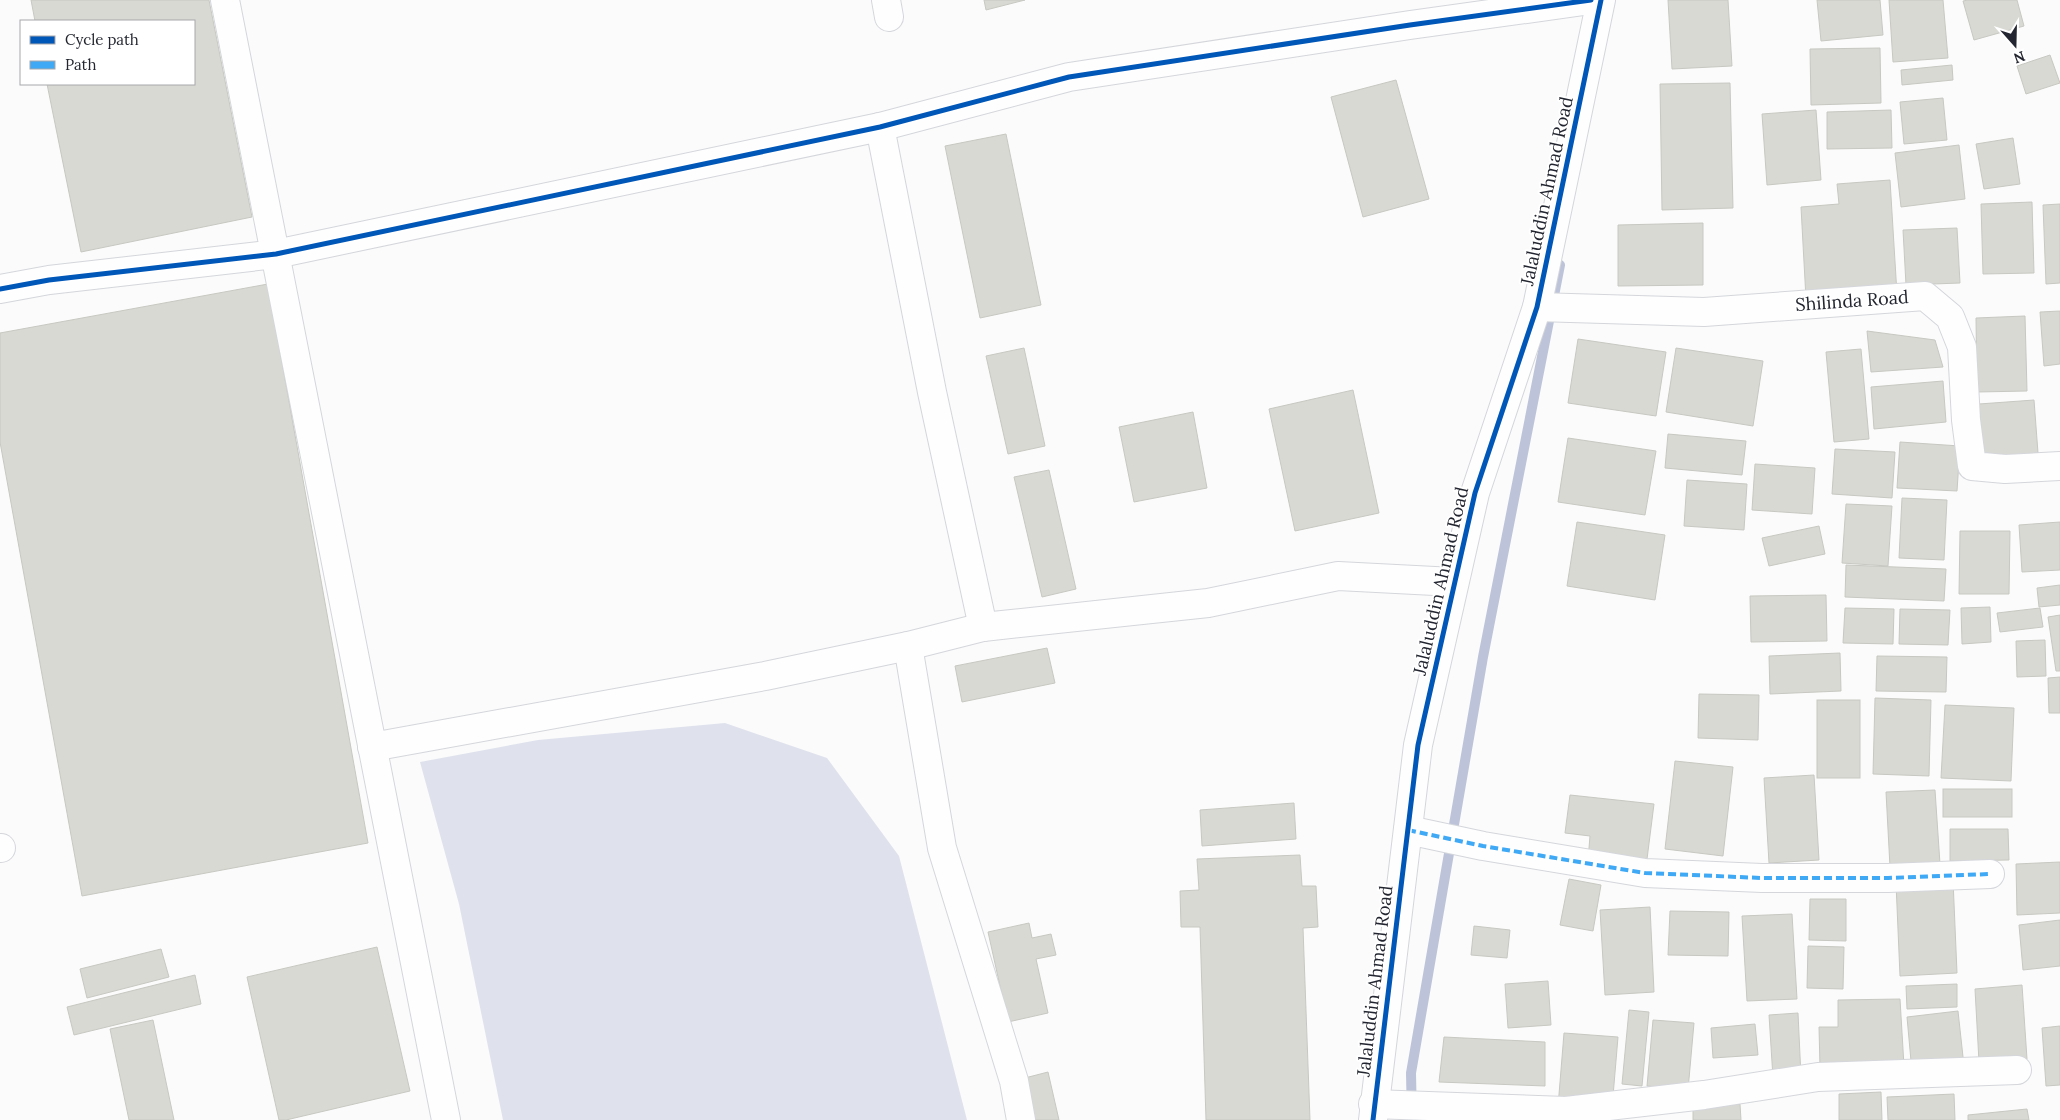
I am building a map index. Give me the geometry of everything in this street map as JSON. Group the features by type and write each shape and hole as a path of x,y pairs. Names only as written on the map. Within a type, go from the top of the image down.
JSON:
{"street":[{"path":"225,0 446,1120"},
{"path":"0,289 50,280 276,254 880,127 1069,77 1410,25 1592,0"},
{"name":"Jalaluddin Ahmad Road","path":"1373,1112 1418,745 1474,493 1537,308 1601,0"},
{"path":"880,127 932,392 983,627"},
{"name":"Shilinda Road","path":"1537,308 1704,312 1925,296 1950,318 1962,347 1966,420 1972,466 2005,469 2060,466"},
{"path":"372,747 765,676 908,646 983,627 1208,603 1338,576 1454,582"},
{"path":"908,646 942,848 1014,1080 1020,1120"},
{"path":"1408,830 1483,846 1645,873 1762,878 1888,878 1990,874"},
{"path":"1373,1112 1566,1111 1704,1095 1818,1077 2017,1070"}],"shaded area":[{"path":"725,723 827,758 899,856 967,1120 503,1120 459,904 420,762 538,740"}],"building":[{"path":"31,0 209,0 252,217 81,252 47,85 195,85 195,20 35,20"},
{"path":"984,0 1025,0 986,10"},
{"path":"1668,0 1728,0 1732,66 1672,69"},
{"path":"1817,0 1880,0 1883,35 1821,41"},
{"path":"1889,0 1943,0 1948,58 1893,62"},
{"path":"2017,0 2024,26 1974,40 1963,1"},
{"path":"1880,48 1881,103 1811,105 1810,49"},
{"path":"2050,55 2060,83 2026,94 2017,66"},
{"path":"1952,65 1953,80 1902,85 1901,70"},
{"path":"1396,80 1429,199 1363,217 1331,97"},
{"path":"1730,83 1733,208 1662,210 1660,84"},
{"path":"1943,98 1947,140 1904,144 1900,102"},
{"path":"1816,110 1821,180 1767,185 1762,114"},
{"path":"1891,110 1892,148 1827,149 1827,112"},
{"path":"1006,134 1041,305 980,318 945,146"},
{"path":"2013,138 2020,184 1984,189 1976,144"},
{"path":"1959,145 1965,199 1901,207 1895,153"},
{"path":"1890,180 1897,294 1806,299 1801,207 1839,204 1837,184"},
{"path":"2032,202 2034,273 1983,274 1981,204"},
{"path":"2060,204 2060,283 2046,284 2043,205"},
{"path":"1703,223 1703,285 1618,286 1618,225"},
{"path":"1957,228 1960,283 1906,285 1903,230"},
{"path":"268,284 368,843 82,896 0,442 0,333"},
{"path":"2060,311 2060,364 2044,366 2040,312"},
{"path":"2025,316 2027,391 1977,392 1976,318"},
{"path":"1867,331 1935,340 1943,367 1871,372"},
{"path":"1578,339 1666,352 1656,416 1568,403"},
{"path":"1024,348 1045,446 1008,454 986,356"},
{"path":"1676,348 1763,361 1753,426 1666,412"},
{"path":"1861,349 1869,439 1834,442 1826,352"},
{"path":"1943,381 1946,422 1874,429 1871,387"},
{"path":"1353,390 1379,513 1295,531 1269,409"},
{"path":"2034,400 2038,453 1983,458 1979,404"},
{"path":"1193,412 1207,488 1134,502 1119,427"},
{"path":"1668,434 1746,441 1742,475 1665,468"},
{"path":"1568,438 1656,451 1645,515 1558,502"},
{"path":"1900,442 1960,446 1957,491 1897,488"},
{"path":"1835,449 1895,452 1892,498 1832,494"},
{"path":"1755,464 1815,468 1812,514 1752,510"},
{"path":"1049,470 1076,589 1042,597 1014,477"},
{"path":"1687,480 1747,484 1744,530 1684,526"},
{"path":"1902,498 1947,500 1944,560 1899,558"},
{"path":"1846,504 1892,506 1888,566 1842,563"},
{"path":"1577,522 1665,535 1655,600 1567,586"},
{"path":"2060,522 2060,570 2022,572 2019,525"},
{"path":"1819,526 1825,554 1769,566 1762,538"},
{"path":"1960,531 2010,531 2009,594 1959,594"},
{"path":"1846,565 1946,569 1944,601 1845,597"},
{"path":"2060,585 2060,605 2039,607 2037,588"},
{"path":"1826,595 1827,641 1751,642 1750,596"},
{"path":"1990,607 1991,642 1962,644 1961,608"},
{"path":"1845,608 1894,609 1893,644 1843,643"},
{"path":"2040,608 2043,627 2000,632 1997,613"},
{"path":"1900,609 1950,610 1948,645 1899,644"},
{"path":"2060,615 2060,671 2056,671 2048,617"},
{"path":"2045,640 2046,676 2017,677 2016,641"},
{"path":"1047,648 1055,683 962,702 955,666"},
{"path":"1840,653 1841,691 1770,694 1769,656"},
{"path":"1877,656 1947,657 1946,692 1876,691"},
{"path":"2060,677 2060,713 2049,713 2048,678"},
{"path":"1699,694 1759,695 1758,740 1698,738"},
{"path":"1875,698 1931,700 1929,776 1873,774"},
{"path":"1817,700 1860,700 1860,778 1817,778"},
{"path":"1945,705 2014,708 2011,781 1941,778"},
{"path":"1675,761 1733,767 1723,856 1665,849"},
{"path":"1814,775 1819,860 1769,863 1764,778"},
{"path":"1943,789 2012,789 2012,817 1943,817"},
{"path":"1935,790 1940,864 1890,867 1886,792"},
{"path":"1570,795 1654,804 1646,867 1588,860 1590,836 1565,833"},
{"path":"1294,803 1296,839 1202,846 1200,810"},
{"path":"1950,829 2008,829 2009,860 1950,861"},
{"path":"1300,855 1302,886 1316,886 1318,927 1303,928 1310,1120 1206,1120 1200,927 1181,927 1180,891 1199,890 1197,859"},
{"path":"2060,862 2060,913 2017,915 2016,864"},
{"path":"1569,879 1601,885 1593,931 1560,925"},
{"path":"1953,880 1957,973 1900,976 1896,883"},
{"path":"1810,899 1846,899 1846,941 1809,940"},
{"path":"1650,907 1654,992 1605,995 1600,910"},
{"path":"1670,911 1729,912 1728,956 1668,955"},
{"path":"1792,914 1797,999 1747,1001 1742,916"},
{"path":"2060,920 2060,966 2023,970 2019,925"},
{"path":"1029,923 1032,938 1051,934 1056,955 1036,959 1048,1013 1008,1022 988,932"},
{"path":"1474,926 1510,930 1507,958 1471,955"},
{"path":"1808,946 1844,947 1843,989 1807,988"},
{"path":"377,947 410,1091 286,1120 279,1120 247,977"},
{"path":"161,949 169,977 87,998 80,969"},
{"path":"195,975 201,1004 74,1035 67,1007"},
{"path":"1548,981 1551,1025 1508,1028 1505,984"},
{"path":"1957,984 1957,1007 1907,1009 1906,986"},
{"path":"2022,985 2027,1059 1979,1062 1975,989"},
{"path":"1900,999 1904,1066 1820,1067 1819,1027 1838,1027 1838,1000"},
{"path":"1629,1010 1649,1012 1642,1086 1622,1084"},
{"path":"1958,1011 1964,1066 1912,1072 1907,1017"},
{"path":"1798,1013 1801,1077 1773,1078 1769,1015"},
{"path":"153,1020 174,1120 129,1120 110,1029"},
{"path":"1653,1020 1694,1023 1688,1090 1647,1086"},
{"path":"1755,1024 1758,1055 1713,1058 1711,1028"},
{"path":"2060,1026 2060,1085 2046,1086 2042,1028"},
{"path":"1564,1033 1618,1037 1611,1120 1557,1119"},
{"path":"1444,1037 1545,1042 1545,1086 1439,1082"},
{"path":"1048,1072 1059,1120 1031,1120 1021,1079"},
{"path":"1881,1092 1882,1120 1839,1120 1839,1094"},
{"path":"1954,1094 1955,1120 1888,1120 1887,1097"},
{"path":"1740,1104 1741,1120 1693,1120 1693,1107"},
{"path":"2027,1109 2029,1120 1968,1120 1968,1115"}],"waterway":[{"path":"1412,1120 1411,1073 1483,657 1560,265"}],"marked path":[{"path":"1408,830 1483,846 1645,873 1762,878 1888,878 1990,874"}],"cycle path":[{"path":"0,289 49,280 276,254 880,127 1069,77 1410,25 1591,0"},
{"path":"1373,1120 1418,745 1475,493 1537,307 1601,0"}]}
